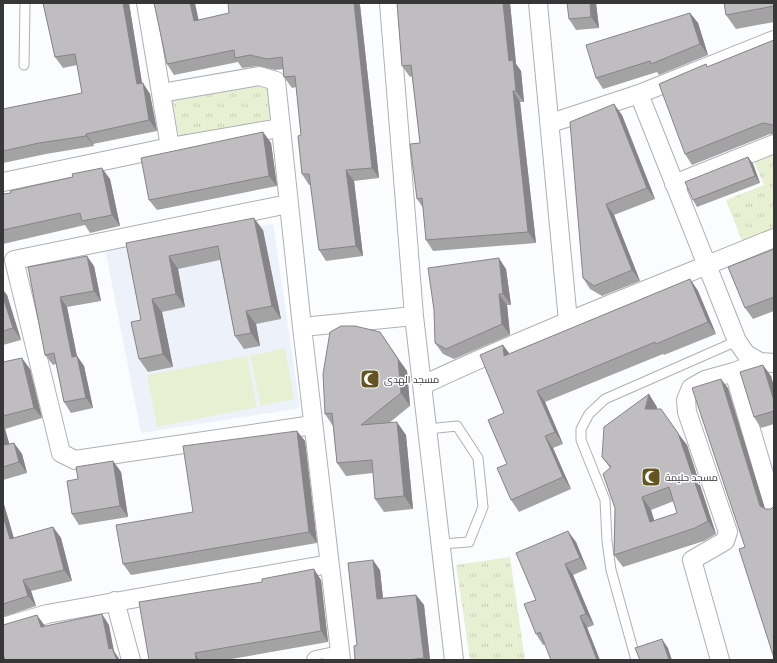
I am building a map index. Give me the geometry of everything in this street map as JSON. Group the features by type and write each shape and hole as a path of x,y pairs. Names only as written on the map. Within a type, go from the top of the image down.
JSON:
{"street":[{"path":"146,3 170,147"},
{"path":"389,3 414,316 454,660"},
{"path":"538,3 551,123 568,321"},
{"path":"551,123 639,94 774,40"},
{"path":"161,93 259,76 276,81 288,204 340,658 316,660"},
{"path":"639,94 737,341 746,354 767,363"},
{"path":"3,182 170,147 280,128"},
{"path":"674,184 774,144"},
{"path":"288,204 14,260 30,359 61,453 75,460 313,425"},
{"path":"423,385 477,359 774,238"},
{"path":"302,326 414,316"},
{"path":"720,660 692,560 725,541 728,532 687,412 686,400 691,388 705,380 767,363"},
{"path":"734,372 774,508"},
{"path":"3,627 47,614 115,600 329,564"},
{"path":"115,600 131,660"}],"lane":[{"path":"24,65 25,3"},
{"path":"636,660 611,570 607,541 605,500 581,440 581,429 589,414 605,399 737,341"},
{"path":"428,430 457,426 478,458 483,507 469,542 441,544"}],"shaded area":[{"path":"273,224 300,408 141,433 105,248"}],"green space":[{"path":"265,82 272,91 275,119 179,137 172,98"},
{"path":"774,151 774,228 742,241 726,200 764,185 753,159"},
{"path":"285,348 294,399 261,406 250,356"},
{"path":"247,356 257,407 157,427 147,375"},
{"path":"510,557 525,660 470,660 456,565"}],"building":[{"path":"43,3 123,3 137,84 143,83 149,120 86,134 86,136 39,143 3,151 3,109 82,93 75,54 55,57"},
{"path":"154,3 190,3 194,21 229,13 228,3 354,3 372,168 346,170 356,246 319,250 309,174 302,174 298,136 301,135 295,76 284,77 282,57 267,59 250,55 235,58 234,50 167,64"},
{"path":"397,3 503,3 509,61 513,60 516,91 513,91 528,232 426,240 422,198 417,199 410,144 420,143 411,65 402,66"},
{"path":"567,3 590,3 591,17 569,19"},
{"path":"724,3 774,3 774,6 726,15"},
{"path":"690,13 700,44 651,64 650,61 596,78 586,45"},
{"path":"774,40 774,124 763,123 685,154 659,84 706,64 707,67"},
{"path":"614,104 647,188 606,204 632,270 594,286 583,278 570,122"},
{"path":"263,132 269,176 149,200 141,158"},
{"path":"748,157 755,176 693,200 685,182"},
{"path":"102,168 112,215 82,221 80,213 3,230 3,194 11,193 10,191 73,177 72,174"},
{"path":"254,218 272,306 246,311 251,333 235,336 218,246 169,256 176,294 152,299 163,354 139,359 131,322 141,320 126,243"},
{"path":"774,249 774,297 745,308 728,267"},
{"path":"87,256 94,291 60,297 72,357 77,356 86,398 64,402 54,353 45,355 28,267"},
{"path":"499,258 503,294 499,294 502,324 446,349 435,343 434,310 428,268"},
{"path":"690,279 708,322 656,344 655,342 537,391 555,432 545,436 563,477 511,500 497,468 507,464 488,420 504,413 480,355 503,345 504,356"},
{"path":"3,297 13,328 3,331"},
{"path":"341,326 355,326 380,332 398,359 401,393 361,425 397,422 404,496 375,499 372,460 337,463 332,413 325,414 323,374 330,332"},
{"path":"22,358 34,408 3,416 3,362"},
{"path":"763,365 774,401 774,411 754,417 740,372"},
{"path":"721,379 760,506 766,509 771,509 774,506 774,658 739,549 745,547 692,388"},
{"path":"649,394 645,409 661,409 678,433 708,521 695,528 614,555 615,508 603,474 611,467 602,457 604,427","holes":["669,487 677,513 650,522 642,497"]},
{"path":"297,431 309,532 123,564 116,525 193,512 183,446"},
{"path":"3,438 5,445 14,443 19,462 3,467"},
{"path":"113,461 120,506 72,514 67,481 78,479 76,467"},
{"path":"3,516 10,539 53,527 64,570 23,580 28,596 3,604"},
{"path":"568,531 580,558 565,564 586,614 580,616 597,660 551,660 540,632 536,634 524,604 536,600 516,553"},
{"path":"373,560 377,599 416,595 424,658 407,660 355,660 354,646 357,645 348,563"},
{"path":"314,569 321,631 195,653 196,660 149,660 139,602 262,582 262,579"},
{"path":"102,614 109,649 112,648 117,660 5,660 3,654 3,625 37,615 41,627"},
{"path":"662,639 669,660 640,660 635,648"}],"place":[{"name":"مسجد الهدى","path":"370,379"},
{"name":"مسجد حليمة","path":"651,477"}]}
